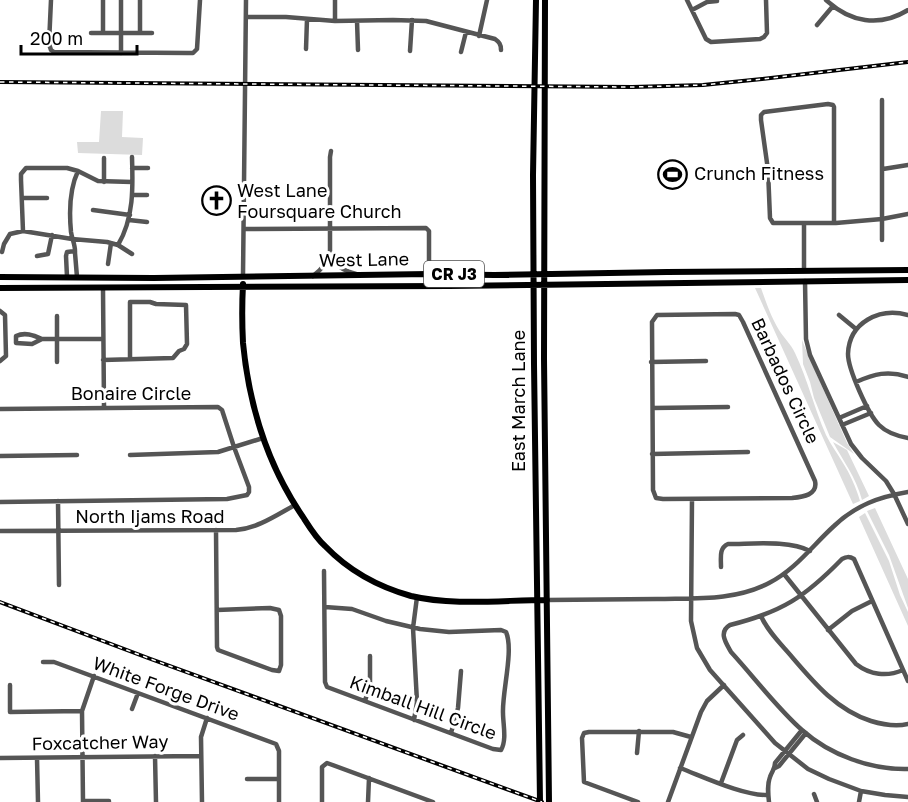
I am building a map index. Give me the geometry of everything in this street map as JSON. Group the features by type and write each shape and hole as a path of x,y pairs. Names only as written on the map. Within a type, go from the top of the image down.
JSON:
{"main road":[{"name":"East March Lane","path":"536,0 533,181 540,802"},
{"name":"East March Lane","path":"545,0 544,285 549,802"},
{"name":"West Lane","path":"0,278 908,270"},
{"path":"243,276 243,341 252,399 263,438 277,470 295,505 316,536 333,554 359,573 386,587 417,597 454,601 547,600"},
{"name":"West Lane","path":"0,288 103,289 908,280"}],"street":[{"path":"51,0 49,44 51,50 121,53 195,52 200,0"},
{"path":"103,0 103,33"},
{"path":"121,0 121,53"},
{"path":"140,0 140,33"},
{"path":"243,276 246,0"},
{"path":"335,0 335,21"},
{"path":"479,36 487,0"},
{"path":"687,0 709,42 764,37 767,33 766,0"},
{"path":"826,0 848,16 872,21 891,18 908,10"},
{"path":"692,10 707,2 717,1"},
{"path":"817,25 833,6"},
{"path":"246,17 335,21 412,20 439,24 498,41 501,50"},
{"path":"306,50 307,19"},
{"path":"410,51 412,20"},
{"path":"357,21 358,50"},
{"path":"461,52 466,32"},
{"path":"91,33 152,33"},
{"path":"882,100 882,240"},
{"path":"834,223 835,110 833,105 766,112 761,115 771,220 775,224 834,223 882,219 908,214"},
{"path":"313,276 323,268 330,252 331,151"},
{"path":"118,245 129,218 132,195 132,157"},
{"path":"104,158 104,182"},
{"path":"883,170 908,165"},
{"path":"23,231 21,180 23,170 26,168 68,168 104,182 132,182"},
{"path":"132,168 147,168"},
{"path":"77,277 70,199 78,171"},
{"path":"132,195 147,195"},
{"path":"22,198 47,198"},
{"path":"93,210 147,222"},
{"path":"804,223 804,270"},
{"path":"244,229 426,228 429,231 429,274"},
{"path":"2,252 10,234 23,231 111,243 132,254"},
{"path":"37,256 48,254 52,235"},
{"path":"67,277 66,256 69,242 72,239"},
{"path":"108,264 111,243"},
{"path":"68,252 75,251"},
{"path":"330,252 336,265 343,270 361,275"},
{"path":"805,281 806,344 857,453 882,476 894,494 908,524"},
{"path":"103,289 104,407"},
{"path":"103,360 173,358 176,357 179,351 187,347 186,305 130,302 130,359"},
{"path":"0,311 5,315 6,335 6,356 0,361"},
{"path":"908,315 884,312 872,317 856,329 848,355 851,370 875,421 885,430 908,438"},
{"name":"Barbados Circle","path":"657,315 740,315 816,484 813,492 798,497 656,498 652,490 652,408 652,322 657,315"},
{"path":"839,315 856,329"},
{"path":"57,316 57,362"},
{"path":"6,335 30,334 42,339 103,339"},
{"path":"15,343 16,336"},
{"path":"6,345 32,344 42,339"},
{"path":"651,362 706,362"},
{"path":"856,382 883,372 908,377"},
{"path":"839,418 867,406"},
{"name":"Bonaire Circle","path":"0,409 218,407 222,410 249,487 247,495 227,499 0,502"},
{"path":"652,408 728,407"},
{"path":"842,425 871,413"},
{"path":"130,455 207,453 263,438"},
{"path":"652,454 748,452"},
{"path":"0,456 77,455"},
{"path":"547,600 723,597 743,593 764,586 784,574 836,523 853,511 872,501 908,492"},
{"path":"692,499 691,621 697,648 705,663 767,734 787,753 818,774 861,791 908,797"},
{"path":"58,501 59,585"},
{"name":"North Ijams Road","path":"0,531 242,529 256,526 295,505"},
{"path":"216,530 217,610 218,650 279,671 281,665 279,610 270,608 217,610"},
{"path":"721,567 722,549 728,544 789,544 810,551"},
{"path":"908,681 854,559 850,557 842,559 817,584 801,596 761,616 727,627 723,636 731,652 804,732 829,749 849,758 881,767 908,769"},
{"path":"324,571 324,607"},
{"path":"784,574 851,660 864,670 876,674 887,675 903,670"},
{"path":"414,720 417,702 413,628 417,597"},
{"path":"828,630 852,611 872,601"},
{"name":"Kimball Hill Circle","path":"324,607 352,609 413,628 449,632 501,630 508,634 507,671 502,709 503,748 501,750 497,751 329,689 325,685 324,607"},
{"path":"761,616 771,633 816,685 837,703 853,713 879,723 895,726 908,724"},
{"path":"365,701 370,684 370,656"},
{"name":"White Forge Drive","path":"44,662 54,662 94,676 275,743 278,745 278,779"},
{"path":"452,733 458,708 461,671"},
{"path":"94,676 82,711 83,801 109,801"},
{"path":"10,685 10,712 82,711"},
{"path":"668,802 704,706 724,686"},
{"path":"132,709 138,693"},
{"path":"202,802 201,737 207,718"},
{"path":"637,753 639,731"},
{"path":"638,802 584,782 582,738 584,733 673,732 691,737"},
{"path":"769,802 770,779 775,768 779,766 804,732"},
{"path":"721,783 737,740 743,735"},
{"path":"155,756 156,802"},
{"name":"Foxcatcher Way","path":"0,758 201,756"},
{"path":"37,758 38,802"},
{"path":"322,802 322,771 324,764 330,763 416,799 433,802"},
{"path":"680,768 746,792 768,795"},
{"path":"368,802 369,778"},
{"path":"247,779 278,779 279,802"},
{"path":"859,802 861,791"},
{"path":"814,794 817,802"}],"shaded area":[{"path":"101,111 123,111 122,137 143,138 142,155 78,153 77,142 99,142"},
{"path":"755,288 761,288 776,325 795,353 826,435 850,476 860,501 853,504"},
{"path":"802,340 847,443 854,454 830,437 803,364"},
{"path":"833,442 847,450 869,496 862,500 853,477"},
{"path":"875,508 908,579 908,608 889,555 867,511"},
{"path":"865,513 889,561 908,612 908,626 859,517"}],"railway":[{"path":"0,82 632,87 703,85 908,62"},
{"path":"0,602 542,802"}],"place":[{"name":"Crunch Fitness","path":"673,174"},
{"name":"West Lane Foursquare Church","path":"216,201"}]}
